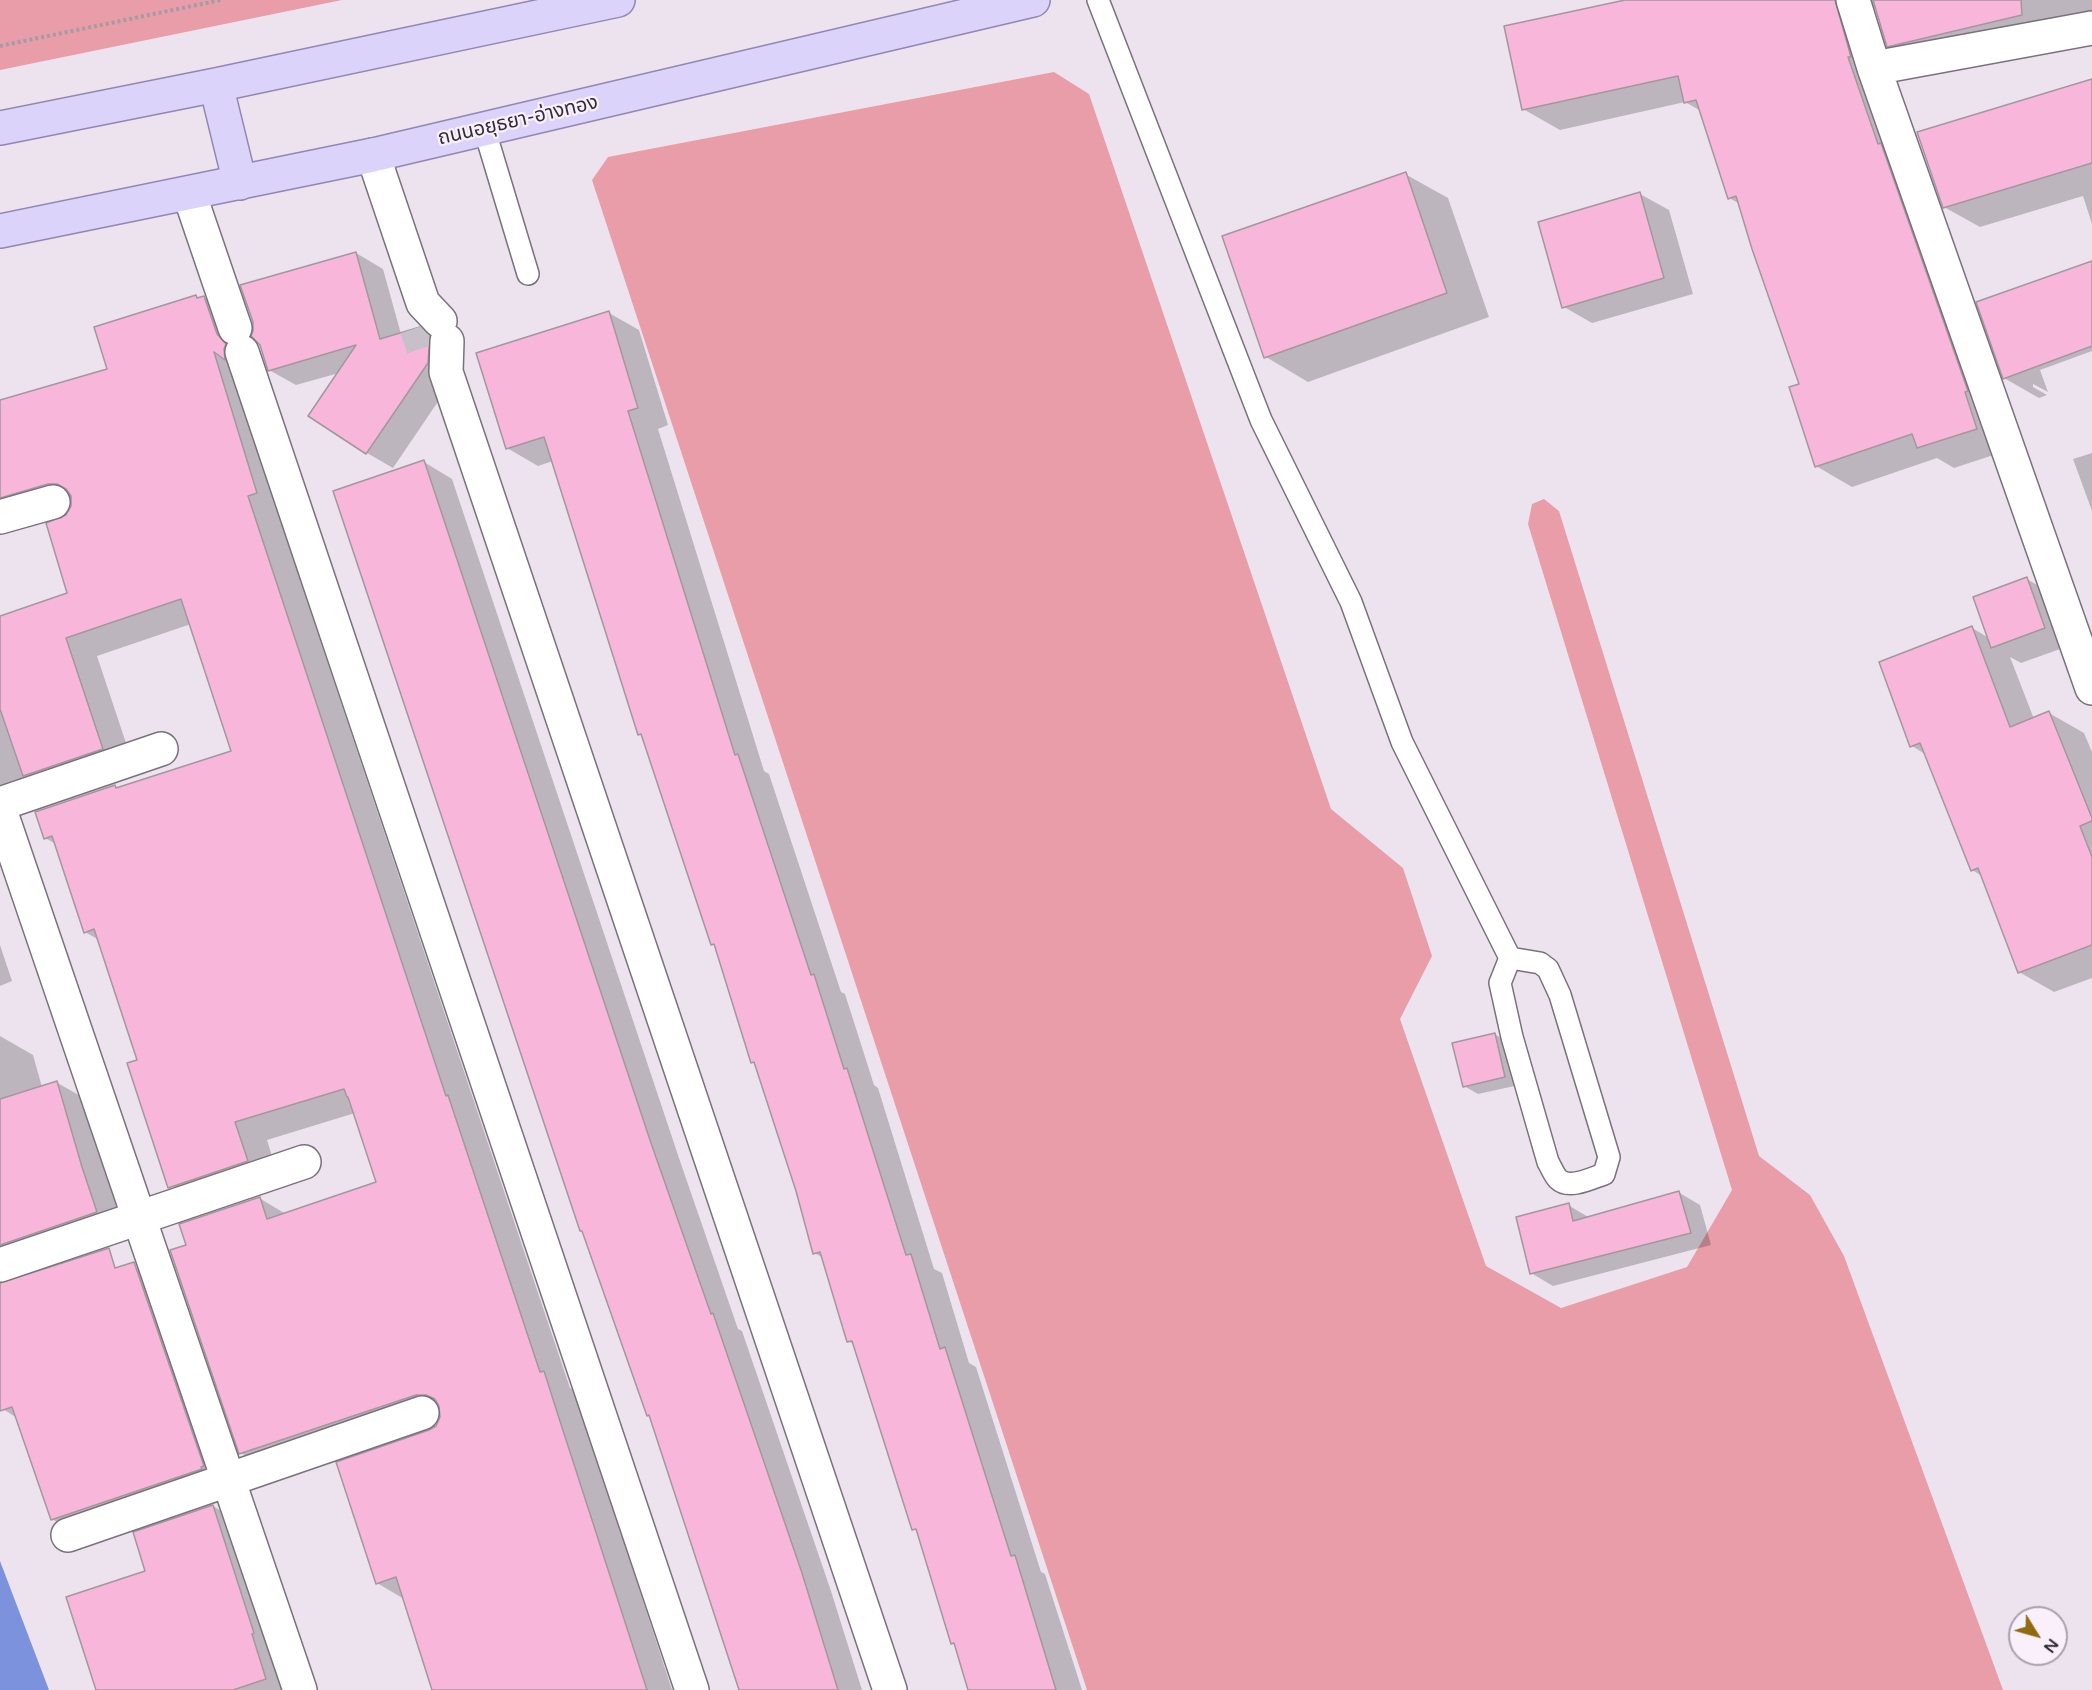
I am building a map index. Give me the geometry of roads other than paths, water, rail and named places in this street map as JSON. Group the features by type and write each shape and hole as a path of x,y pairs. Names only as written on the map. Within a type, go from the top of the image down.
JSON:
{"main road":[{"path":"0,128 216,86 618,0"},
{"name":"ถนนอยุธยา-อ่างทอง","path":"0,231 373,155 1033,0"},
{"path":"216,86 240,183"}],"street":[{"path":"1853,0 1874,68 2092,688"},
{"path":"1874,68 2092,28"},
{"path":"373,155 890,1690"},
{"path":"189,193 692,1690"},
{"path":"0,518 53,502"},
{"path":"0,804 161,749"},
{"path":"0,810 300,1690"},
{"path":"0,1265 304,1162"},
{"path":"68,1535 422,1413"}],"lane":[{"path":"1098,0 1261,420 1351,602 1402,742 1510,958 1500,983 1512,1037 1548,1162 1558,1180 1566,1183 1582,1182 1604,1174 1609,1157 1560,995 1548,969 1540,963 1510,958"},
{"path":"484,128 528,274"}],"water":[{"path":"0,1561 49,1690 0,1690"}],"tunnel":[{"path":"416,328 423,348"}]}
